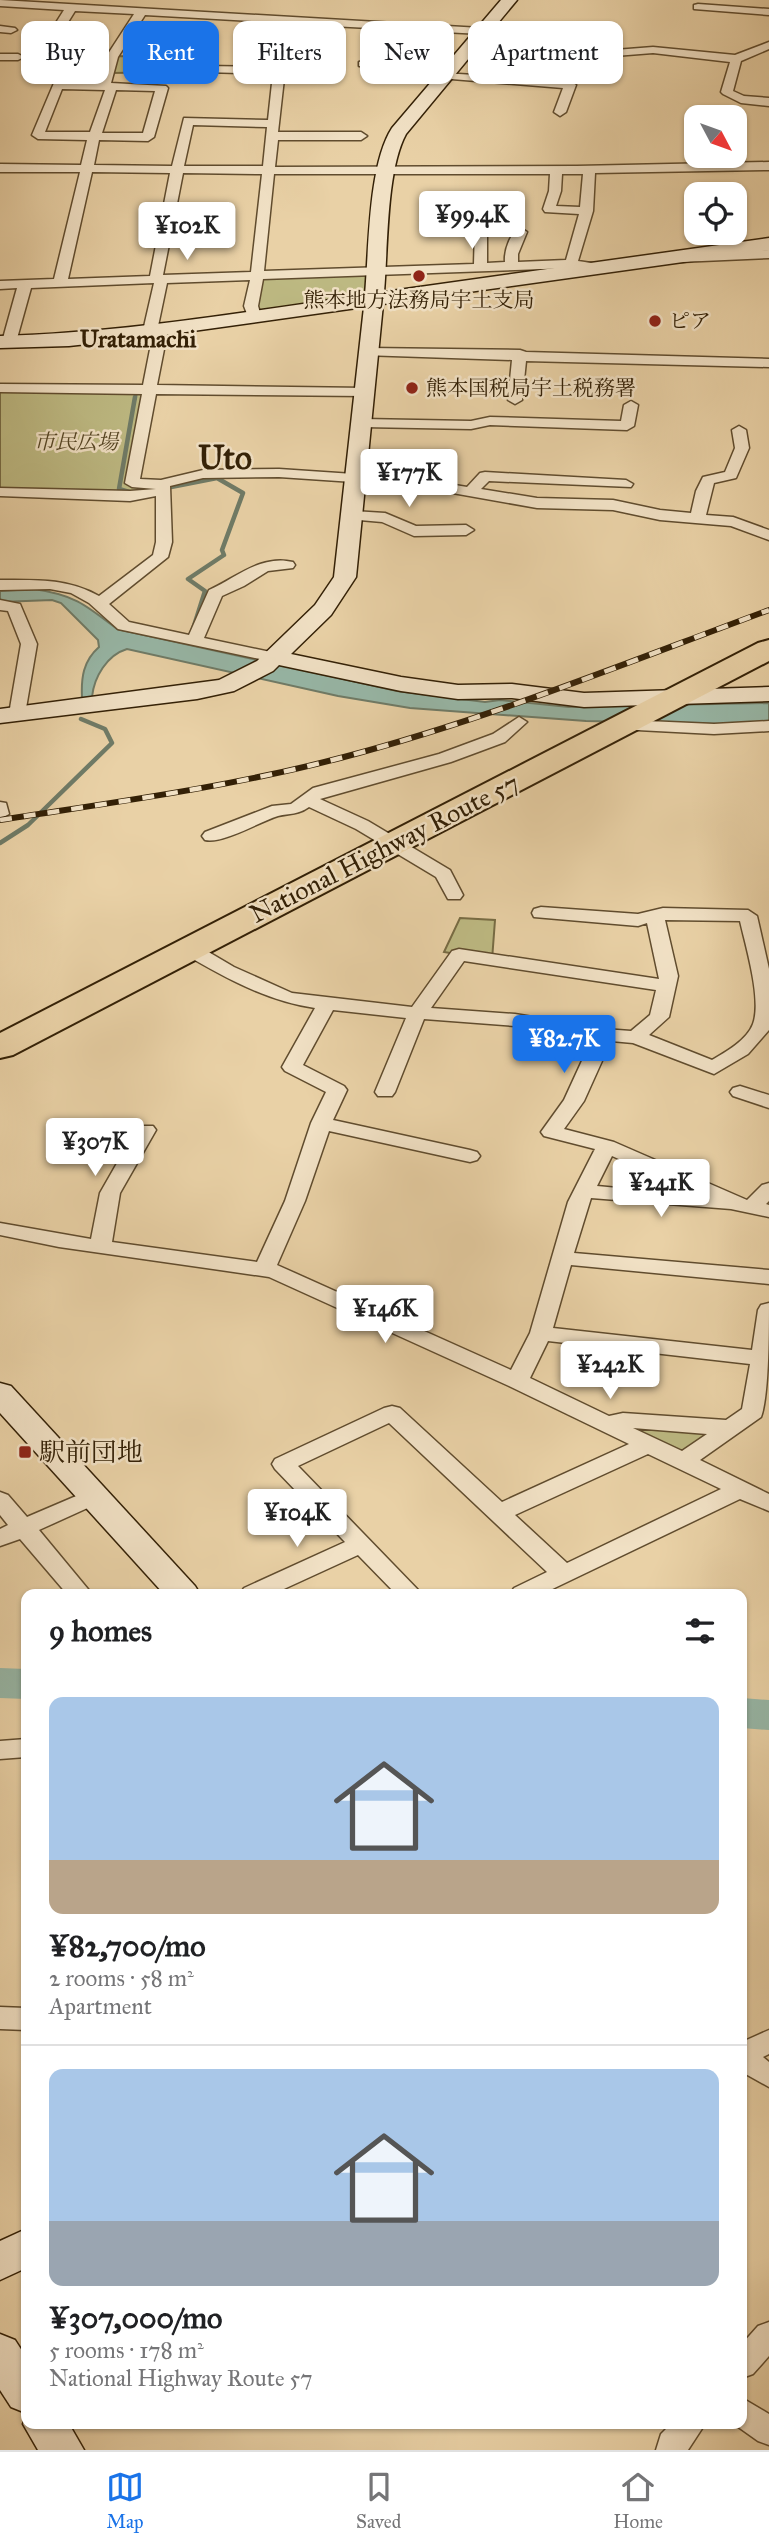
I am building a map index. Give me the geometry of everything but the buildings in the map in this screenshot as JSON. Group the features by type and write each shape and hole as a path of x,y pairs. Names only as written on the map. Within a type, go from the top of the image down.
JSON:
{"highway":[{"name":"National Highway Route 57","path":"0,1047 758,655"}],"street":[{"path":"489,21 509,0"},
{"path":"0,3 310,21"},
{"path":"698,7 769,12"},
{"path":"63,21 71,8"},
{"path":"60,283 108,86 112,57 141,12"},
{"path":"346,25 376,29 468,30"},
{"path":"623,52 653,50 736,59 769,45"},
{"path":"454,63 468,46"},
{"path":"0,57 18,57"},
{"path":"736,59 727,92 741,99 769,102"},
{"path":"254,316 251,306 257,277 278,84"},
{"path":"0,605 14,607 29,644 9,715 197,692 226,686 262,666 333,598 348,566 385,172 391,145 398,132 437,84"},
{"path":"506,95 510,84"},
{"path":"560,112 570,84"},
{"path":"58,85 108,86 162,88 148,137 38,135 58,85"},
{"path":"162,488 132,483 148,388 163,235 188,121 360,136"},
{"path":"0,168 556,172 769,166"},
{"path":"571,264 587,211 589,171"},
{"path":"556,172 555,191 549,209 587,211"},
{"path":"480,268 481,229"},
{"path":"512,267 511,254 522,232"},
{"path":"25,284 5,342 69,340 155,330 769,243"},
{"path":"673,257 696,259 769,254"},
{"path":"0,285 571,264 600,268"},
{"path":"368,352 769,363"},
{"path":"515,400 520,355"},
{"path":"0,388 366,391"},
{"path":"363,423 471,425 489,421 627,426 631,405"},
{"path":"698,519 703,491 708,480 731,475 742,448 739,430"},
{"path":"0,492 130,496 203,474 279,473 440,485 537,503 613,505 660,515 733,522 769,534"},
{"path":"470,492 485,476 626,484"},
{"path":"99,604 160,557 164,542 162,488"},
{"path":"353,516 385,518 414,531 466,530"},
{"path":"195,640 215,593 264,566 287,565"},
{"path":"0,585 50,584 76,589 99,604 124,626 195,640 262,666 458,692 512,691 584,701 670,700 769,694"},
{"path":"758,655 750,677 769,688"},
{"path":"211,836 278,810 295,809 319,792 445,758 499,738 519,722"},
{"path":"624,725 714,729 769,726"},
{"path":"310,800 393,843 444,874 454,895"},
{"path":"0,807 0,814"},
{"path":"188,948 227,971 288,998 326,1005 417,1014 516,1020 604,1035 636,1037 714,1068 742,1050 764,1023 767,1001 748,916 663,914 638,920 541,913"},
{"path":"636,1037 659,1017 669,976 655,916"},
{"path":"385,1092 417,1014 459,955 667,986"},
{"path":"264,1270 295,1201 321,1123 337,1090 292,1067 326,1005"},
{"path":"604,1035 574,1101 551,1132 607,1146 754,1208"},
{"path":"740,1092 769,1102"},
{"path":"321,1123 470,1156"},
{"path":"100,1247 110,1193 146,1130"},
{"path":"517,1381 541,1333 578,1202 607,1146"},
{"path":"754,1208 769,1189"},
{"path":"584,1191 754,1208"},
{"path":"0,1229 100,1247 274,1271 517,1381 685,1460 769,1503"},
{"path":"562,1258 769,1277"},
{"path":"685,1460 753,1412 769,1310"},
{"path":"541,1333 761,1358"},
{"path":"0,1393 179,1589"},
{"path":"405,1589 283,1464 392,1413 564,1574"},
{"path":"608,1424 623,1420 731,1428"},
{"path":"499,1513 650,1444"},
{"path":"532,1589 741,1489"},
{"path":"0,1538 95,1496"},
{"path":"0,1500 76,1589"},
{"path":"263,1589 361,1544"},
{"path":"0,1750 21,1748"},
{"path":"0,2018 21,2019"},
{"path":"747,2054 769,2041"},
{"path":"747,2061 769,2076"},
{"path":"0,2262 21,2250"},
{"path":"747,2360 768,2337"},
{"path":"0,2353 21,2386"},
{"path":"747,2416 769,2431"},
{"path":"48,2429 62,2450"},
{"path":"672,2450 672,2444 686,2429"}],"green space":[{"path":"117,56 123,56 123,73 111,73"},
{"path":"375,271 374,299 254,316 257,277"},
{"name":"市民広場","path":"0,391 144,392 130,484 152,489 147,492 0,489"},
{"path":"460,918 495,920 492,960 444,952"},
{"path":"608,1424 731,1428 685,1460"}],"shaded area":[{"path":"34,589 60,594 79,602 117,629 397,691 485,702 500,700 569,707 769,703 769,722 723,724 586,721 410,708 338,696 127,649 113,656 103,668 92,697 82,698 84,670 89,658 99,647 98,640 61,603 52,600 0,602 0,591"}],"waterway":[{"path":"135,399 136,394"},
{"path":"129,492 119,489 135,397"},
{"path":"166,488 217,478 243,493 222,550 224,555 188,579 205,591 193,629"},
{"path":"140,490 152,489"},
{"path":"0,843 28,825 112,743 105,729 81,719"},
{"path":"0,1683 21,1684"},
{"path":"747,1713 769,1715"}],"railway":[{"path":"0,820 216,785 344,757 505,708 769,610"}],"place":[{"name":"熊本地方法務局宇土支局","path":"419,276"},
{"name":"ピア","path":"655,321"},
{"name":"熊本国税局宇土税務署","path":"412,388"},
{"name":"駅前団地","path":"25,1452"}],"district":[{"name":"Uratamachi","path":"138,339"},
{"name":"Uto","path":"225,458"}]}
